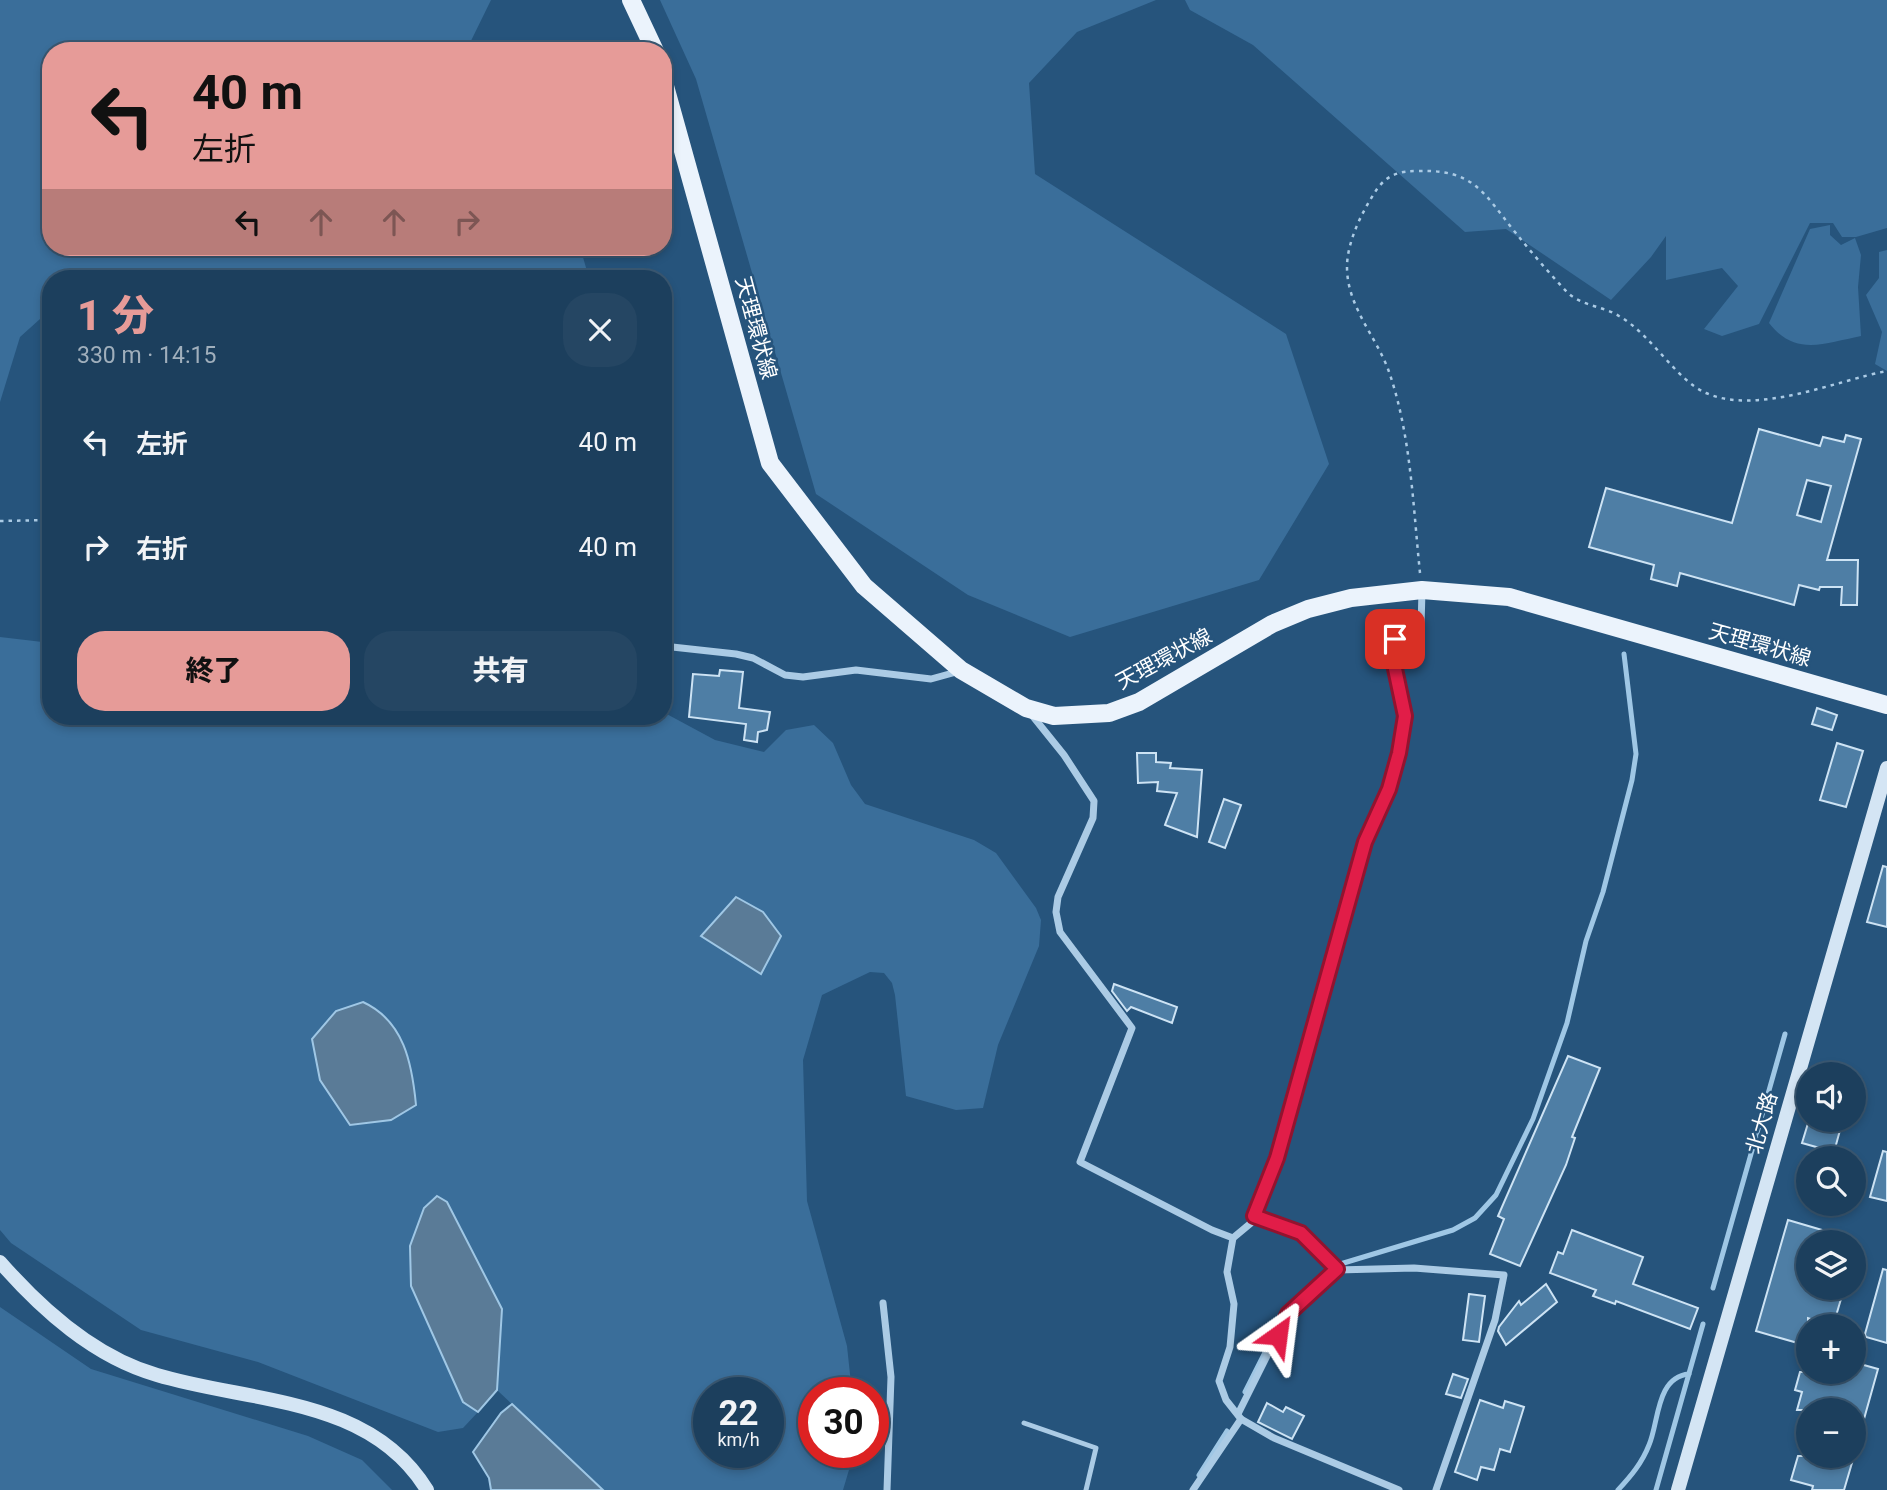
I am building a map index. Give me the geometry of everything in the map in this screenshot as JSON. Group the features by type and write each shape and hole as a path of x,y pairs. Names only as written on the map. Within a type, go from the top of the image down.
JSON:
{"main road":[{"path":"631,0 651,42"},
{"name":"天理環状線","path":"672,111 770,463 864,586 961,670 1026,708 1054,716 1108,713 1139,702 1272,624 1308,609 1351,598 1422,590 1509,597 1887,705"}],"street":[{"path":"1399,1490 1273,1438 1239,1417 1226,1400 1219,1381 1230,1347 1234,1304 1227,1272 1233,1238 1251,1223 1277,1158 1365,842 1389,789 1405,716 1394,664 1395,639 1421,626 1422,590"},
{"path":"672,647 736,654 753,658 785,675 803,677 856,670 931,679 961,670"},
{"path":"1026,708 1064,755 1094,801 1093,818 1058,897 1056,912 1060,932 1132,1028 1080,1162 1212,1230 1233,1238"},
{"name":"北大路","path":"1678,1490 1887,768"},
{"path":"1254,1216 1301,1233 1337,1269"},
{"path":"0,1262 27,1293 69,1329 105,1352 155,1375 324,1412 352,1423 394,1450 427,1490"},
{"path":"1193,1490 1239,1417 1288,1314 1337,1269 1414,1268 1504,1275 1495,1320 1436,1490"},
{"path":"883,1303 891,1377 887,1490"}],"lane":[{"path":"1024,1423 1096,1448 1086,1490"}],"path":[{"path":"1422,590 1410,480 1398,406 1388,369 1355,304 1348,276 1348,251 1369,201 1391,176 1403,171 1429,170 1472,182 1498,206 1513,230 1569,293 1628,322 1648,337 1690,382 1704,393 1732,401 1779,396 1836,386 1887,371"},
{"path":"0,521 42,520"}],"shaded area":[{"path":"0,0 491,0 470,42 42,42 42,256 583,256 587,270 42,270 42,320 40,319 20,337 0,402"},
{"path":"660,0 1156,0 1077,32 1029,83 1035,174 1286,334 1329,464 1259,580 1070,637 968,595 816,494 696,79"},
{"path":"1185,0 1887,0 1887,228 1856,237 1842,237 1833,223 1810,223 1759,324 1722,336 1704,329 1738,286 1722,268 1666,280 1666,236 1651,257 1611,300 1506,229 1465,232 1253,45 1190,10"},
{"path":"1830,225 1830,235 1841,245 1855,238 1861,255 1858,287 1861,336 1823,344 1800,344 1779,334 1769,323 1810,229"},
{"path":"1887,250 1887,371 1875,364 1882,332 1866,295 1879,278 1879,252"},
{"path":"0,637 42,642 42,725 672,725 672,717 715,740 764,752 786,730 814,725 833,743 851,785 865,804 974,840 996,853 1036,908 1041,920 1039,946 998,1045 983,1108 956,1110 906,1096 895,995 892,983 884,973 870,972 822,995 803,1060 807,1201 847,1346 850,1377 798,1377 798,1468 850,1468 843,1490 603,1490 497,1390 502,1309 447,1202 441,1348 463,1402 478,1412 463,1428 438,1432 258,1362 141,1330 11,1243 0,1230"},
{"path":"736,897 763,912 781,936 761,974 701,936"},
{"path":"363,1002 377,1010 397,1032 412,1074 416,1105 391,1120 350,1125 320,1080 312,1039 336,1011"},
{"path":"437,1196 447,1202 502,1309 497,1390 478,1412 463,1402 411,1286 410,1246 424,1208"},
{"path":"0,1307 91,1369 308,1436 362,1460 392,1490 0,1490"},
{"path":"512,1404 603,1490 491,1490 489,1478 473,1452 501,1413"}],"building":[{"path":"1759,429 1820,446 1823,437 1844,442 1846,435 1861,439 1827,560 1858,560 1857,605 1841,605 1842,587 1820,587 1819,590 1799,585 1794,605 1680,573 1677,586 1651,579 1654,565 1589,547 1606,488 1732,523","holes":["1807,480 1831,486 1821,522 1797,515"]},
{"path":"720,670 743,672 739,708 770,712 767,730 758,732 757,742 744,740 746,724 689,717 693,674 719,676"},
{"path":"1817,708 1837,715 1832,730 1812,724"},
{"path":"1837,743 1863,751 1846,807 1820,800"},
{"path":"1137,753 1156,753 1156,762 1171,763 1170,768 1202,770 1197,837 1165,825 1177,793 1157,791 1158,782 1138,783"},
{"path":"1224,799 1241,805 1225,848 1209,842"},
{"path":"1883,866 1887,867 1887,927 1867,922"},
{"path":"1114,984 1177,1007 1172,1023 1131,1007 1127,1011 1112,991"},
{"path":"1568,1056 1600,1068 1572,1137 1575,1138 1566,1165 1520,1266 1490,1254 1504,1219 1498,1216"},
{"path":"1805,1132 1840,1132 1836,1146 1802,1143"},
{"path":"1883,1151 1887,1152 1887,1201 1870,1197"},
{"path":"1788,1220 1822,1230 1796,1230 1796,1300 1841,1300 1837,1314 1796,1314 1796,1343 1756,1331"},
{"path":"1572,1230 1643,1257 1633,1284 1698,1308 1690,1329 1616,1301 1615,1304 1593,1296 1596,1290 1550,1273 1558,1252 1563,1254"},
{"path":"1883,1269 1887,1270 1887,1343 1866,1337"},
{"path":"1546,1284 1557,1302 1506,1345 1498,1331 1499,1327 1519,1301 1521,1305"},
{"path":"1469,1294 1485,1296 1479,1342 1463,1340"},
{"path":"1866,1366 1878,1369 1866,1412 1866,1398 1800,1398 1802,1392 1795,1390 1797,1384 1866,1384"},
{"path":"1453,1374 1468,1379 1461,1398 1446,1394"},
{"path":"1480,1400 1503,1408 1505,1401 1524,1407 1510,1452 1500,1449 1494,1470 1481,1467 1477,1480 1455,1472"},
{"path":"1267,1403 1283,1412 1286,1407 1304,1416 1292,1439 1258,1422"},
{"path":"1796,1463 1796,1468 1850,1468 1844,1490 1812,1490 1813,1486 1791,1480"}],"waterway":[{"path":"1337,1265 1453,1230 1475,1218 1496,1195 1533,1119 1567,1023 1586,941 1603,892 1632,780 1636,754 1624,654"},
{"path":"1713,1288 1785,1034"},
{"path":"1245,1392 1288,1307 1331,1268"},
{"path":"1656,1490 1703,1324"},
{"path":"1618,1490 1646,1452 1664,1392 1678,1377 1689,1374"},
{"path":"1199,1475 1227,1431"}],"route":[{"path":"1278,1335 1288,1314 1337,1269 1301,1233 1254,1216 1277,1158 1365,842 1389,789 1399,753 1405,716 1394,664 1395,639"}]}
